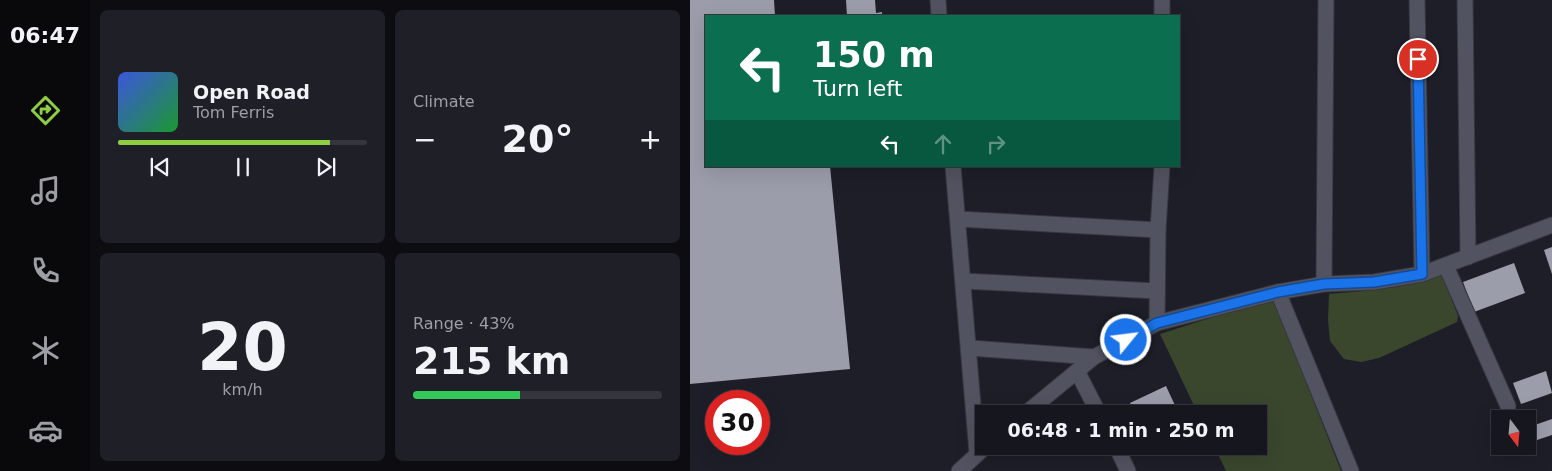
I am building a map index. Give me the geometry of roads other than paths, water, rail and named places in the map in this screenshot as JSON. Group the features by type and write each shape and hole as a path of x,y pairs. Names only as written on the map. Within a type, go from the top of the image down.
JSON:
{"street":[{"path":"938,0 939,15"},
{"path":"1162,0 1162,15"},
{"path":"1324,284 1326,0"},
{"path":"1416,0 1422,274"},
{"path":"1465,0 1468,258"},
{"path":"953,167 977,405"},
{"path":"1157,323 1158,230 1162,167"},
{"path":"958,219 1158,230"},
{"path":"1036,405 1094,357 1157,323 1278,292 1324,284 1374,282 1422,274 1552,225"},
{"path":"1446,266 1508,406"},
{"path":"963,281 1157,291"},
{"path":"1278,292 1351,471"},
{"path":"970,348 1094,357"},
{"path":"1077,371 1094,405"},
{"path":"959,471 977,455"},
{"path":"1120,455 1128,471"}]}
